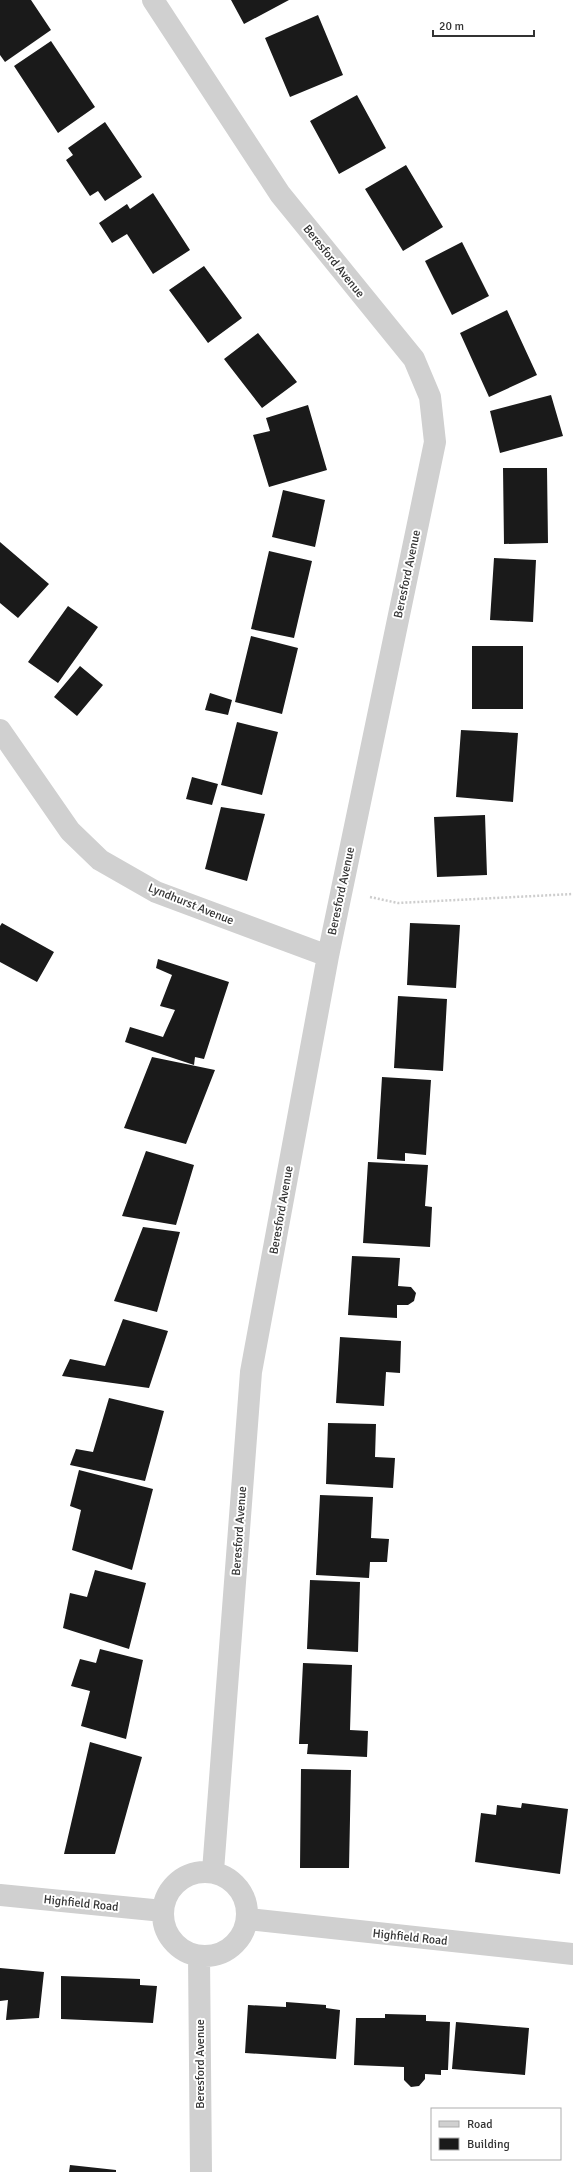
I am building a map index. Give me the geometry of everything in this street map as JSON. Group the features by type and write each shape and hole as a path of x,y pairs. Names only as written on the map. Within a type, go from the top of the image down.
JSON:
{"street":[{"name":"Beresford Avenue","path":"153,0 280,194 414,359 430,397 435,442 341,890 251,1372 212,1872"},
{"name":"Lyndhurst Avenue","path":"0,730 70,831 100,860 156,892 328,956"},
{"path":"198,1872 212,1872 225,1876 239,1888 247,1906 248,1919 244,1932 231,1947 213,1956 200,1956 187,1952 177,1945 169,1936 164,1924 163,1911 166,1897 174,1885 185,1876 198,1872"},
{"name":"Highfield Road","path":"0,1895 163,1911"},
{"name":"Highfield Road","path":"248,1919 573,1954"},
{"name":"Beresford Avenue","path":"200,1956 201,2172"}],"path":[{"path":"341,890 398,903 573,894"}],"building":[{"path":"0,0 31,0 51,30 5,62 0,55"},
{"path":"231,0 289,0 244,24"},
{"path":"318,15 343,75 290,97 265,38"},
{"path":"51,41 95,107 58,133 14,66"},
{"path":"357,95 386,148 339,174 310,121"},
{"path":"105,122 142,177 105,201 98,191 90,196 66,160 73,155 68,148"},
{"path":"406,165 443,227 403,251 365,189"},
{"path":"153,193 190,250 153,274 127,234 112,243 99,223 127,204 130,209"},
{"path":"462,242 489,296 452,315 425,261"},
{"path":"204,266 242,318 208,343 169,290"},
{"path":"507,310 537,375 489,397 460,333"},
{"path":"258,333 297,382 262,408 224,359"},
{"path":"551,395 563,436 500,453 490,411"},
{"path":"308,405 327,470 269,487 253,435 270,431 266,418"},
{"path":"503,468 547,468 548,543 504,544"},
{"path":"283,490 325,500 315,547 272,537"},
{"path":"0,542 49,584 18,618 0,603"},
{"path":"269,551 312,561 294,638 251,629"},
{"path":"494,558 536,560 533,622 490,620"},
{"path":"68,606 98,627 58,683 28,662"},
{"path":"251,636 298,648 282,714 235,702"},
{"path":"472,646 523,646 523,709 472,709"},
{"path":"80,666 103,685 77,716 54,697"},
{"path":"210,693 232,700 228,715 205,710"},
{"path":"237,722 278,732 262,795 221,785"},
{"path":"461,730 518,733 513,802 456,797"},
{"path":"192,777 218,784 212,805 186,799"},
{"path":"221,807 265,814 247,881 205,869"},
{"path":"485,815 487,875 437,877 434,817"},
{"path":"2,923 54,952 37,982 0,962 0,926"},
{"path":"410,923 460,925 456,988 407,985"},
{"path":"158,959 229,982 204,1059 195,1057 194,1065 125,1042 130,1027 163,1037 175,1010 160,1006 172,975 156,968"},
{"path":"398,996 447,999 443,1071 394,1068"},
{"path":"152,1057 215,1070 186,1144 124,1128"},
{"path":"382,1077 431,1080 426,1155 405,1153 405,1161 377,1159"},
{"path":"146,1151 194,1165 176,1225 122,1216"},
{"path":"368,1162 428,1165 425,1206 432,1207 430,1247 363,1243"},
{"path":"143,1227 180,1232 157,1312 114,1301"},
{"path":"352,1256 400,1258 398,1286 411,1287 416,1293 414,1301 408,1305 397,1305 397,1318 348,1315"},
{"path":"123,1319 168,1331 149,1388 62,1376 70,1359 105,1366"},
{"path":"340,1337 401,1341 400,1373 386,1372 384,1406 336,1403"},
{"path":"109,1398 164,1411 145,1481 70,1465 76,1449 93,1452"},
{"path":"328,1423 376,1424 375,1457 395,1458 393,1488 326,1484"},
{"path":"79,1470 153,1489 132,1570 72,1550 81,1510 70,1506"},
{"path":"320,1495 373,1497 371,1538 389,1539 387,1562 370,1562 369,1578 316,1575"},
{"path":"95,1570 146,1583 129,1649 63,1628 70,1593 87,1597"},
{"path":"310,1580 360,1582 358,1652 307,1649"},
{"path":"100,1649 143,1660 126,1739 81,1726 90,1691 71,1686 80,1659 96,1663"},
{"path":"303,1663 352,1665 350,1730 368,1731 367,1757 307,1754 308,1744 299,1744"},
{"path":"90,1742 142,1757 115,1854 64,1854"},
{"path":"301,1769 351,1770 349,1868 300,1868"},
{"path":"522,1803 568,1809 560,1874 475,1862 481,1813 496,1815 497,1805 521,1808"},
{"path":"0,1968 44,1972 39,2018 6,2020 8,2000 0,2001"},
{"path":"61,1976 140,1979 140,1985 157,1986 153,2023 61,2019"},
{"path":"286,2002 326,2005 326,2008 340,2010 336,2059 245,2053 248,2005 286,2007"},
{"path":"385,2014 426,2015 426,2021 450,2022 448,2070 441,2070 441,2075 425,2074 425,2079 419,2086 411,2087 404,2080 404,2067 354,2065 356,2018 385,2018"},
{"path":"456,2022 529,2028 525,2075 452,2069"},
{"path":"70,2165 116,2170 116,2172 69,2172"}]}
